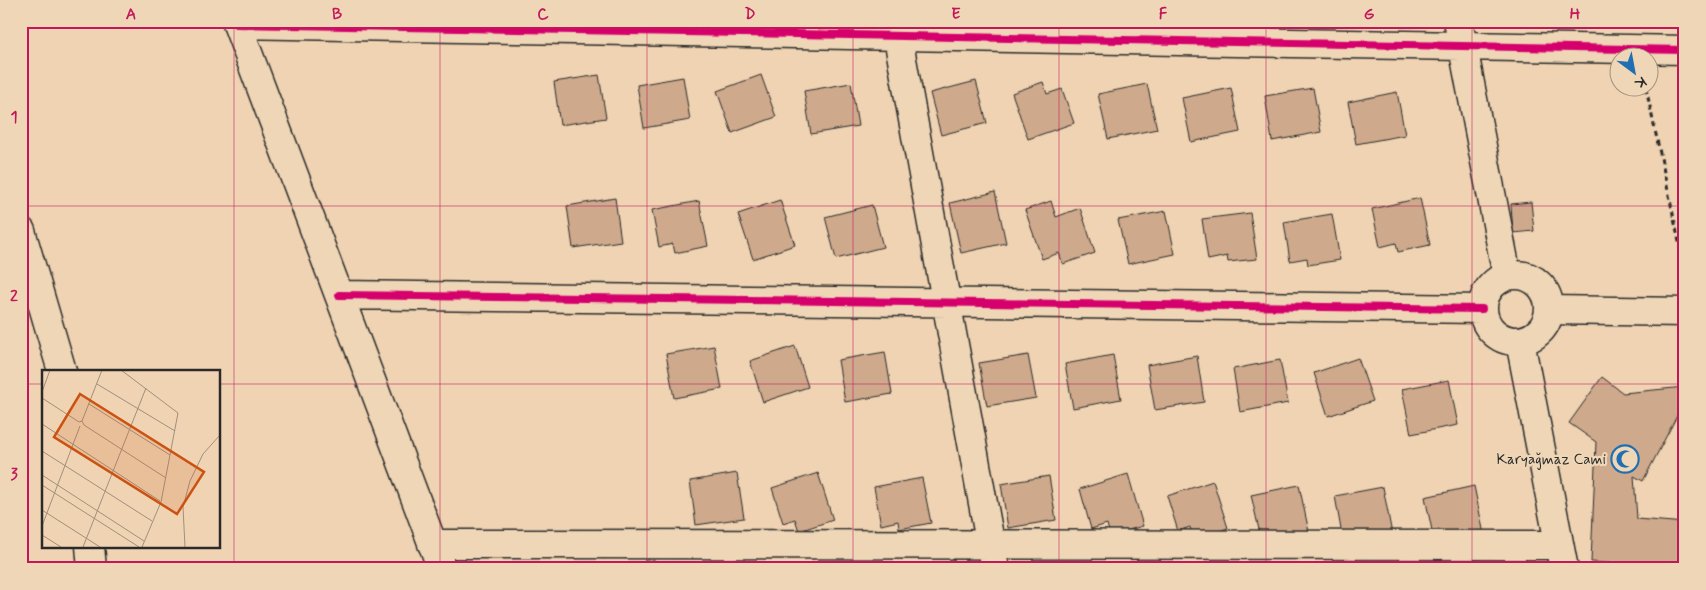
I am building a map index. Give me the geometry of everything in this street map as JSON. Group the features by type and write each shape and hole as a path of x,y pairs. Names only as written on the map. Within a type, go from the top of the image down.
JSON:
{"street":[{"path":"1520,341 1562,557 437,556 237,23 1461,34 1685,50"},
{"path":"897,29 993,556"},
{"path":"1461,34 1507,276"},
{"path":"21,231 62,370"},
{"path":"1518,275 1528,277 1537,282 1544,290 1548,300 1549,310 1546,322 1540,331 1531,338 1509,341 1498,337 1490,330 1484,320 1482,309 1484,298 1489,288 1497,280 1507,276 1518,275"},
{"path":"339,295 1482,309"},
{"path":"1549,310 1685,312"},
{"path":"90,548 92,569"}],"path":[{"path":"1648,98 1685,270"}],"building":[{"path":"599,75 606,118 560,125 554,82"},
{"path":"761,75 776,117 732,133 717,91"},
{"path":"683,77 690,120 644,128 637,85"},
{"path":"976,81 987,123 941,135 930,93"},
{"path":"1043,82 1047,94 1062,89 1074,123 1028,139 1012,93"},
{"path":"851,83 858,126 811,134 804,91"},
{"path":"1147,84 1157,129 1108,139 1098,94"},
{"path":"1231,88 1240,132 1191,142 1182,98"},
{"path":"1313,88 1321,132 1272,141 1265,96"},
{"path":"1397,92 1405,135 1356,144 1348,102"},
{"path":"995,192 1006,243 961,253 950,203"},
{"path":"615,198 621,241 573,248 567,206"},
{"path":"1420,198 1430,245 1398,252 1396,243 1380,247 1372,209"},
{"path":"780,200 795,245 753,259 738,214"},
{"path":"699,201 708,246 675,253 673,244 659,247 652,210"},
{"path":"1051,201 1056,217 1080,208 1095,253 1063,264 1059,253 1042,259 1025,210"},
{"path":"1531,202 1534,231 1513,233 1511,204"},
{"path":"872,205 883,247 836,259 825,217"},
{"path":"1166,211 1175,254 1128,264 1118,220"},
{"path":"1250,213 1257,259 1228,262 1227,256 1208,260 1202,219"},
{"path":"1332,214 1340,260 1308,265 1307,258 1290,261 1284,222"},
{"path":"714,346 722,389 674,398 666,354"},
{"path":"795,346 808,387 763,402 750,361"},
{"path":"885,352 892,394 845,402 838,360"},
{"path":"1028,355 1036,398 987,406 979,363"},
{"path":"1113,355 1121,399 1073,408 1065,364"},
{"path":"1197,356 1204,402 1155,410 1147,365"},
{"path":"1358,358 1373,401 1328,416 1314,373"},
{"path":"1280,360 1288,403 1240,412 1233,369"},
{"name":"Karyağmaz Cami","path":"1602,377 1623,393 1685,387 1685,410 1680,410 1643,481 1634,476 1637,519 1685,523 1685,568 1591,562 1596,442 1569,423"},
{"path":"1449,380 1458,425 1411,434 1402,389"},
{"path":"737,473 744,518 696,525 690,481"},
{"path":"818,473 833,520 799,531 795,519 783,523 772,488"},
{"path":"1128,474 1143,526 1110,535 1107,524 1091,529 1080,489"},
{"path":"1049,476 1056,520 1008,528 1001,484"},
{"path":"922,478 931,523 899,529 898,521 881,525 874,487"},
{"path":"1213,481 1228,528 1193,538 1190,527 1178,531 1167,496"},
{"path":"1299,485 1309,532 1260,534 1251,495"},
{"path":"1474,486 1484,534 1433,535 1425,497"},
{"path":"1383,487 1392,534 1342,535 1335,496"}],"cycle path":[{"path":"237,24 1685,50"},
{"path":"339,295 1482,309"}],"place":[{"name":"Karyağmaz Cami","path":"1625,459"}]}
